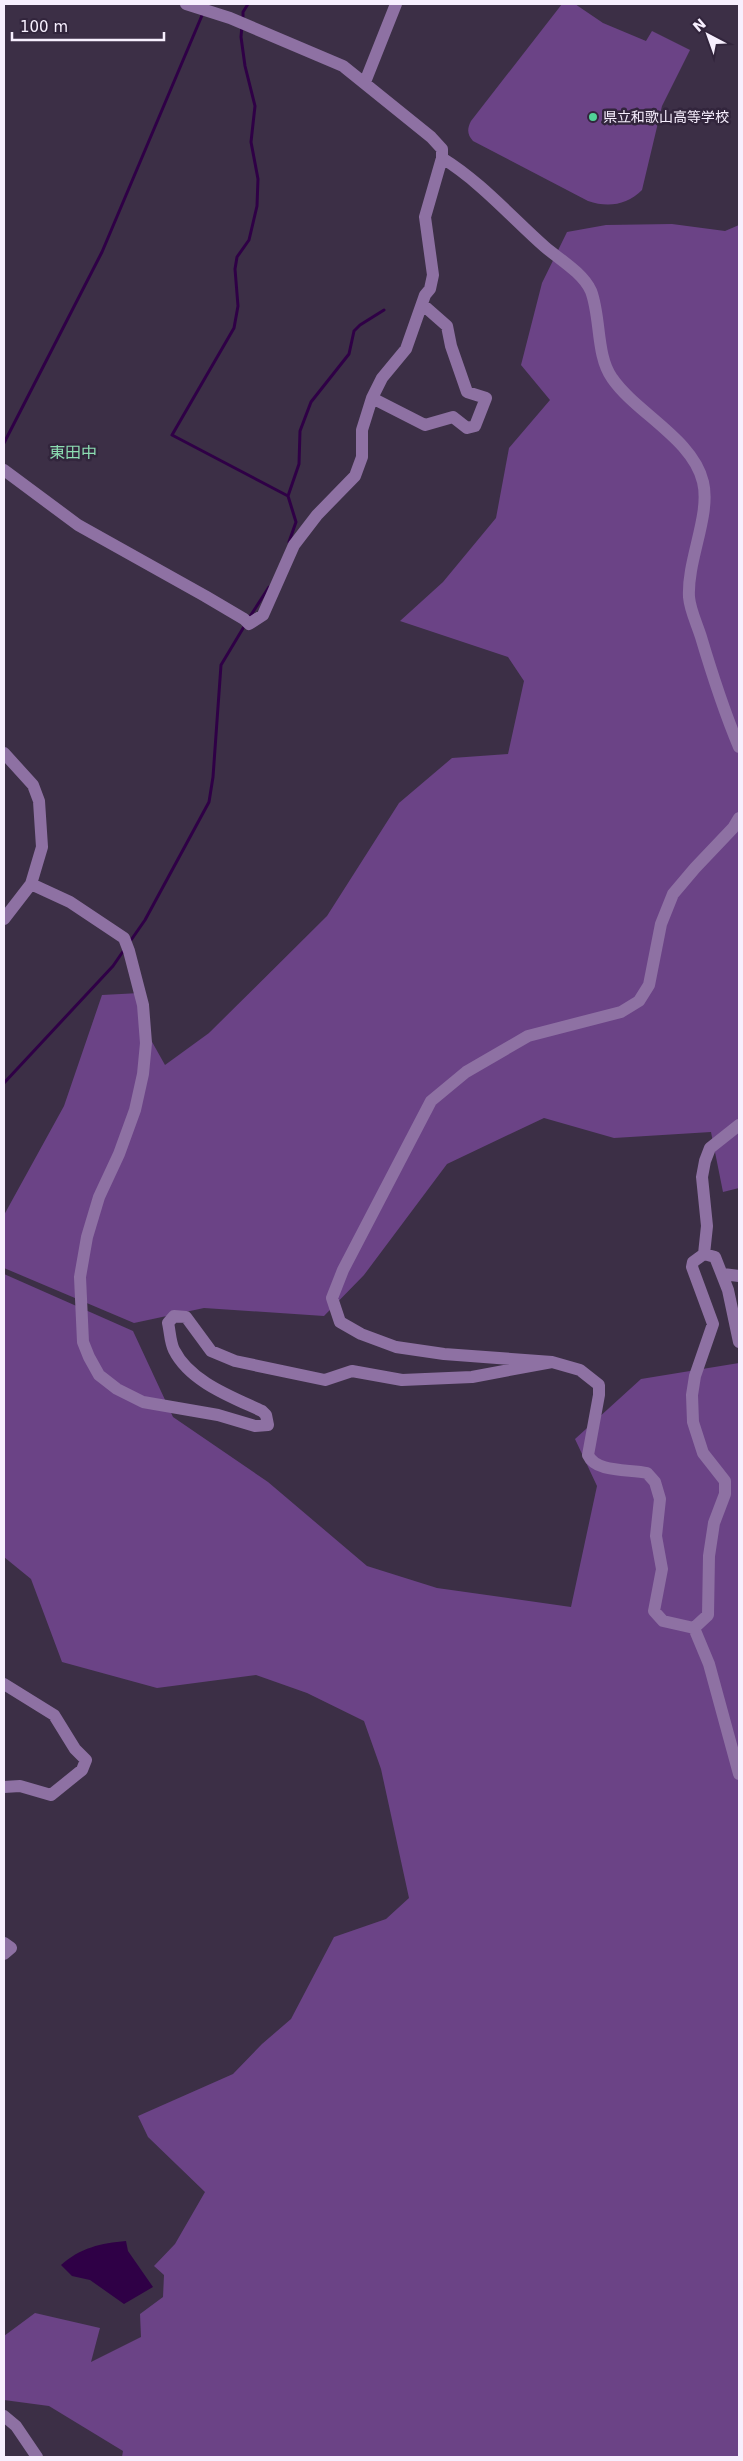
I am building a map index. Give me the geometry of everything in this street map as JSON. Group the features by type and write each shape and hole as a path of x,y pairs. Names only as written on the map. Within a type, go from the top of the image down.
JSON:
{"street":[{"path":"4,470 78,525 213,601 244,619 249,624 263,615 294,545 317,516 354,476 362,457 362,430 372,398 382,378 406,349 422,304 430,289 433,275 425,217 442,158 442,149 431,137 343,66 310,50 230,18 186,4"},
{"path":"365,82 396,4"},
{"path":"442,158 466,173 545,247 575,272 590,289 597,312 603,353 611,377 626,396 688,452 703,481 704,505 690,571 689,598 722,706 739,747"},
{"path":"372,398 425,424 454,417 467,428 475,426 486,398 467,392 451,346 447,326 422,304"},
{"path":"4,753 33,785 39,801 42,847 31,884 4,919"},
{"path":"694,1628 663,1621 654,1611 662,1569 656,1536 660,1498 655,1482 647,1473 600,1467 591,1462 588,1455 598,1405 599,1385 580,1370 552,1362 444,1354 396,1347 362,1334 340,1322 332,1298 343,1270 431,1101 466,1072 528,1036 621,1012 639,1001 649,985 661,924 673,894 734,828 739,818"},
{"path":"31,884 70,902 124,938 143,1005 146,1043 141,1083 135,1110 119,1154 99,1198 87,1237 80,1277 83,1342 99,1375 117,1389 143,1402 218,1415 255,1426 268,1425 266,1415 262,1411 221,1391 192,1372 174,1350 168,1323 174,1316 186,1317 211,1351 235,1361 325,1380 352,1371 402,1380 472,1377 552,1362"},
{"path":"694,1628 708,1615 709,1556 714,1522 725,1494 725,1481 703,1453 693,1422 692,1395 695,1376 713,1324 692,1267 693,1262 704,1254 707,1226 702,1178 704,1161 710,1148 739,1125"},
{"path":"704,1254 715,1257 723,1274 739,1342"},
{"path":"723,1274 739,1276"},
{"path":"694,1628 709,1664 739,1774"},
{"path":"4,1684 54,1715 75,1749 86,1760 82,1770 51,1796 20,1786 4,1787"},
{"path":"4,1943 11,1948 4,1954"},
{"path":"4,2416 16,2426 37,2457"}],"shaded area":[{"path":"562,4 575,4 603,23 646,41 652,31 690,50 662,106 642,190 624,202 610,205 588,201 473,141 469,134 468,129 471,121"},
{"path":"672,224 725,231 739,225 739,1188 723,1192 711,1132 614,1138 544,1118 447,1164 364,1275 324,1316 204,1308 134,1323 4,1268 4,1215 64,1106 102,995 140,993 142,1024 165,1065 209,1033 327,916 399,803 452,758 508,754 524,681 508,657 400,621 443,582 496,518 509,448 550,400 521,365 542,283 567,232 606,225"},
{"path":"4,1274 133,1331 173,1417 268,1482 367,1566 437,1588 571,1607 597,1486 575,1439 641,1379 739,1363 739,2457 122,2457 123,2451 49,2406 4,2400 4,2336 35,2313 100,2328 91,2362 141,2337 140,2314 163,2297 164,2275 154,2266 175,2244 205,2192 148,2137 138,2116 233,2074 262,2044 291,2019 334,1937 386,1919 409,1898 381,1769 364,1721 307,1693 256,1675 157,1688 62,1662 31,1579 4,1557"},
{"path":"126,2241 128,2251 153,2287 124,2304 90,2280 72,2276 61,2265 76,2254 91,2247"}],"waterway":[{"path":"243,19 243,12 248,4"},
{"path":"4,443 102,252 203,13"},
{"path":"242,25 241,37 245,66 255,106 251,142 258,179 257,206 249,240 237,257 235,269 238,306 234,328 172,435 288,496"},
{"path":"289,542 296,522 288,496 299,464 300,431 311,402 349,354 354,331 384,310"},
{"path":"249,618 269,587"},
{"path":"129,943 145,920 209,802 213,777 221,665 245,625"},
{"path":"4,1083 113,966 124,950"}],"place":[{"name":"県立和歌山高等学校","path":"593,117"}],"district":[{"name":"東田中","path":"73,452"}]}
